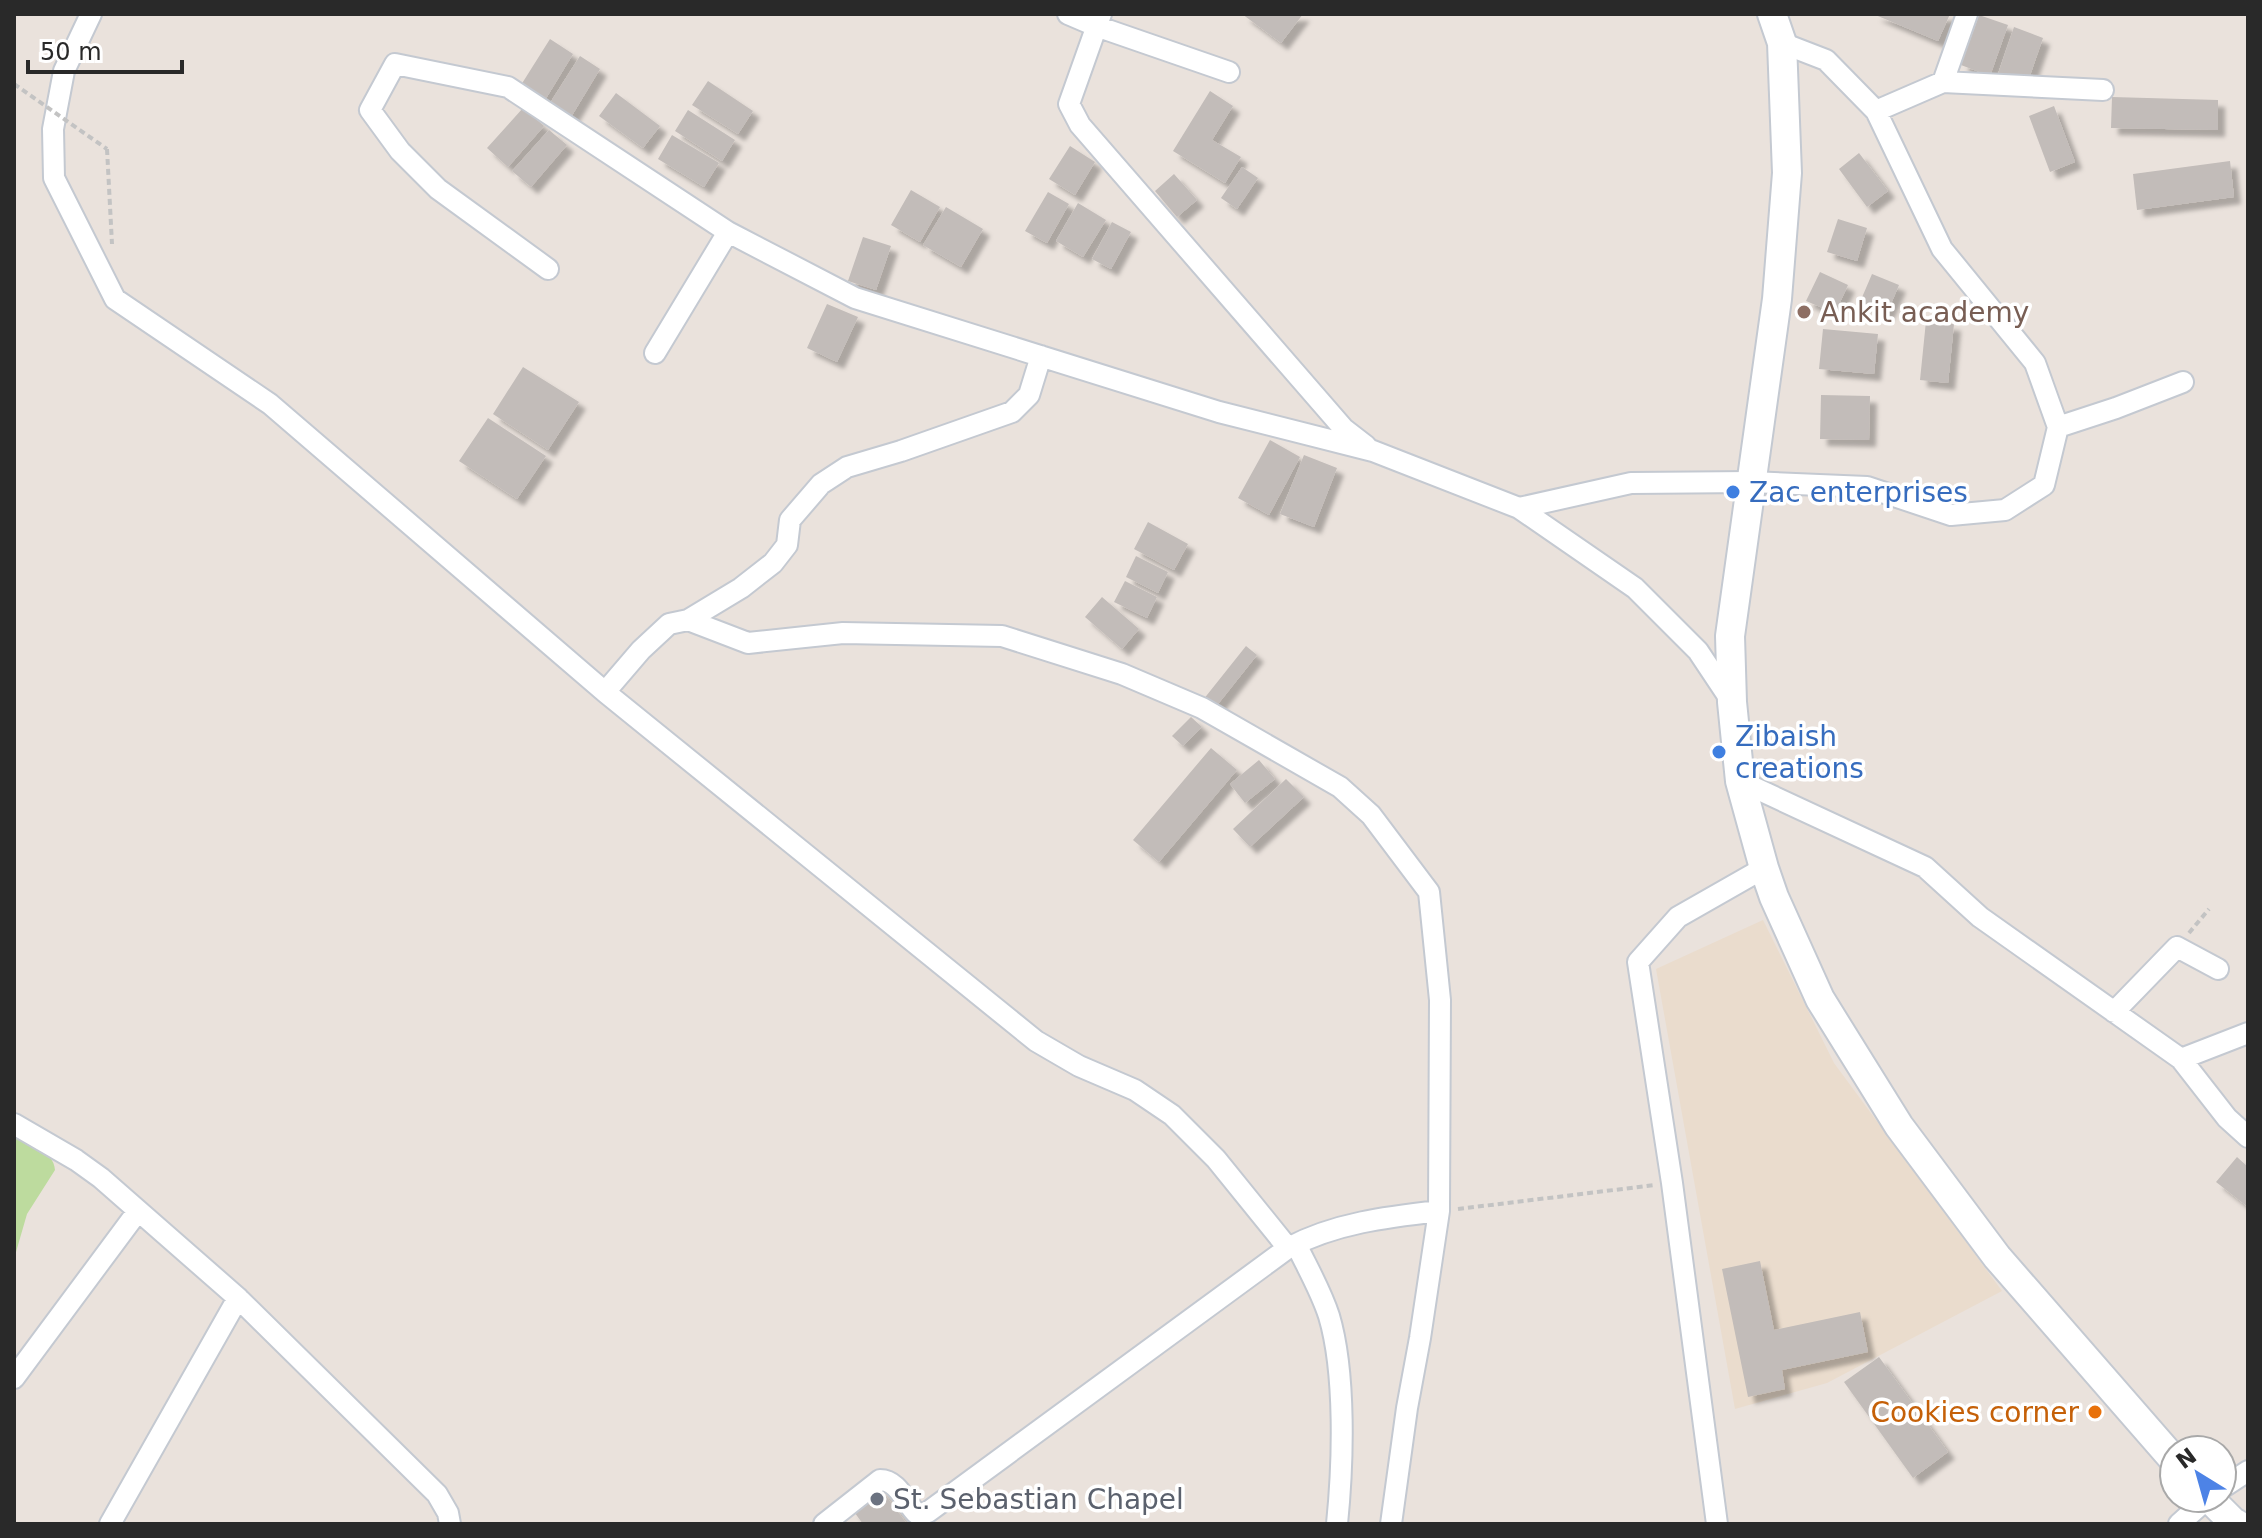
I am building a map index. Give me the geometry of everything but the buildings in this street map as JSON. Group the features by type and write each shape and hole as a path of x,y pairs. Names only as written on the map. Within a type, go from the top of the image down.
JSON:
{"main road":[{"path":"1772,14 1782,43 1787,173 1777,299 1730,636 1732,702 1740,781 1774,897 1820,999 1899,1126 1997,1257 2158,1442"}],"street":[{"path":"91,14 64,71 53,129 54,178 115,299 270,404 605,692 1036,1041 1079,1066 1135,1090 1172,1115 1216,1159 1292,1246 1329,1317 1338,1369 1341,1433 1337,1524"},
{"path":"1068,14 1099,20 1229,72"},
{"path":"1943,82 1967,14"},
{"path":"1099,20 1069,104 1080,125 1344,429 1373,451"},
{"path":"1519,508 1631,483 1751,482 1867,487 1951,515 2005,510 2044,485 2058,427 2035,363 1942,249 1876,111 1826,60 1782,43"},
{"path":"548,269 438,189 392,141 370,110 395,64 508,87 728,232 855,298 1219,412 1373,451 1519,508 1635,588 1698,651 1732,702"},
{"path":"1876,111 1943,82 2103,90"},
{"path":"655,353 728,232"},
{"path":"605,692 641,650 669,624 688,620 741,588 773,563 787,545 790,520 821,484 847,467 1012,412 1029,395 1041,356"},
{"path":"2058,427 2183,382"},
{"path":"688,620 748,643 843,633 1002,636 1122,674 1202,708 1340,787 1371,815 1429,892 1440,1000 1439,1211 1391,1524"},
{"path":"1740,781 1925,867 1980,917 2181,1059 2227,1118 2248,1137"},
{"path":"1717,1524 1672,1183 1638,962 1678,917 1764,868"},
{"path":"2114,1012 2177,947 2218,969"},
{"path":"2181,1059 2248,1033"},
{"path":"14,1124 101,1178 238,1298 437,1494 448,1513 450,1524"},
{"path":"14,1378 138,1211"},
{"path":"824,1524 885,1479 893,1484 916,1513 928,1512 1292,1246 1361,1221 1439,1211"},
{"path":"110,1524 238,1298"}],"path":[{"path":"14,84 107,149 112,254"},
{"path":"2177,947 2209,909"},
{"path":"1439,1211 1672,1183"}],"shaded area":[{"path":"1763,920 1834,1063 2002,1291 1827,1383 1735,1409 1656,969"}],"green space":[{"path":"14,1134 46,1153 55,1170 27,1214 14,1259"}],"place":[{"name":"Ankit academy","path":"1804,312"},
{"name":"Zac enterprises","path":"1733,492"},
{"name":"Zibaish creations","path":"1719,752"},
{"name":"Cookies corner","path":"2095,1412"},
{"name":"St. Sebastian Chapel","path":"877,1499"}]}
